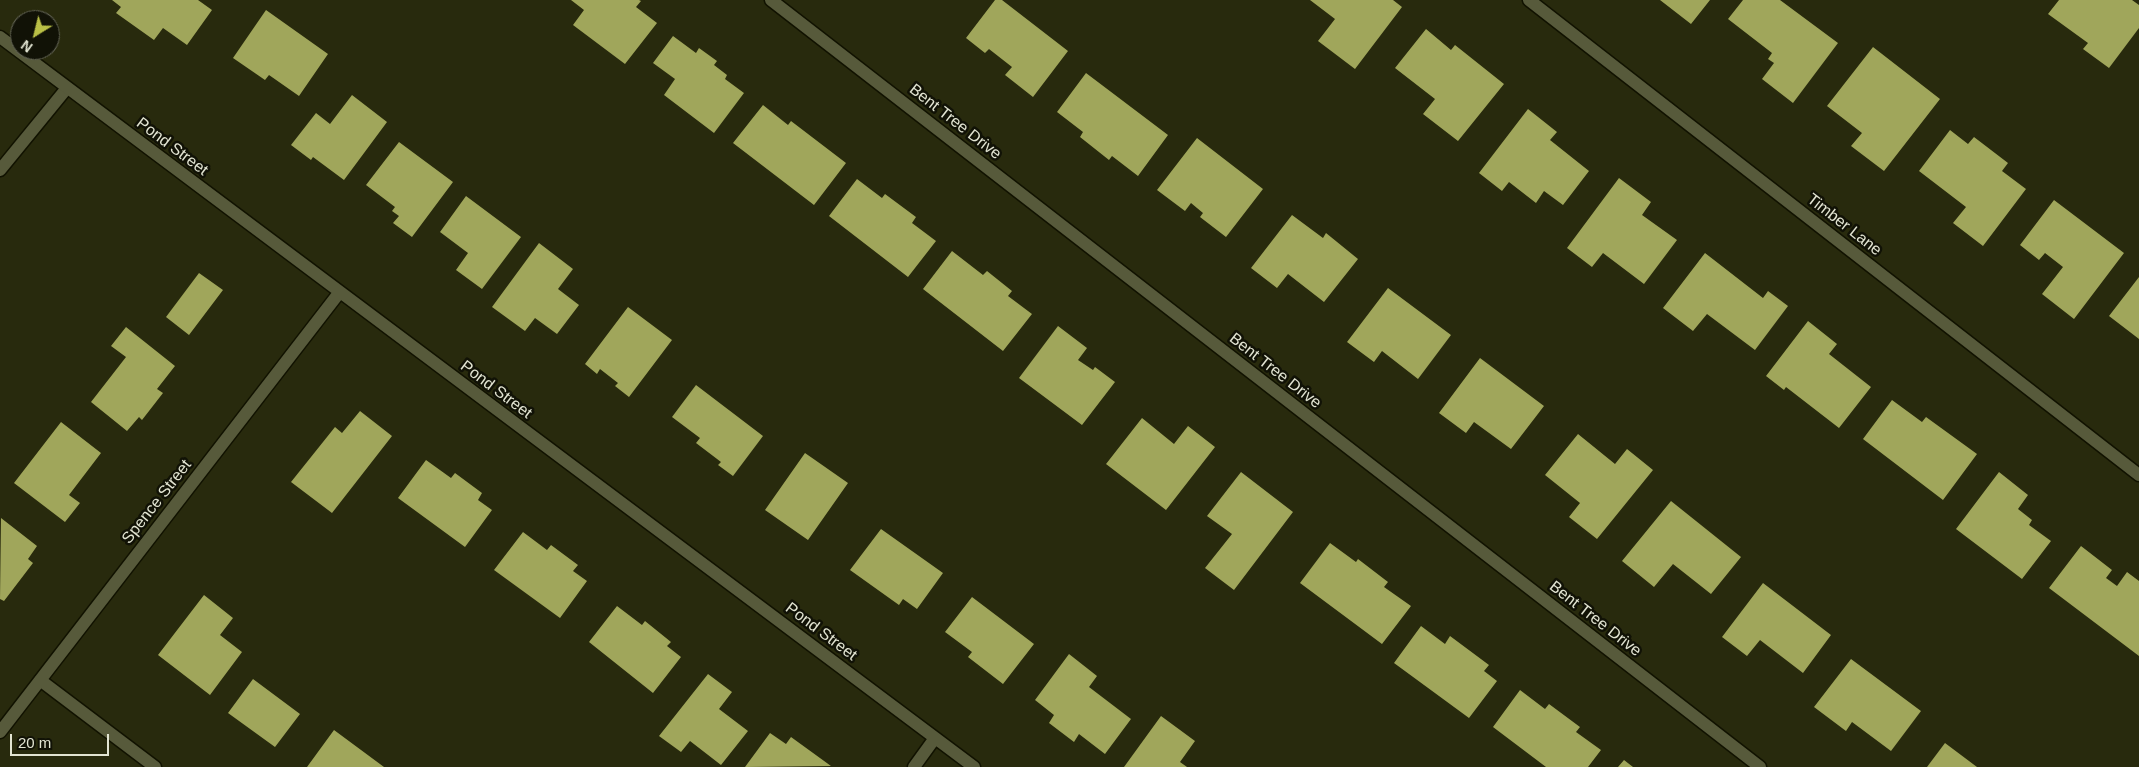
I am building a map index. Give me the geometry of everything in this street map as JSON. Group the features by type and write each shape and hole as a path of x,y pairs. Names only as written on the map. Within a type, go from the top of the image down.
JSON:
{"street":[{"name":"Bent Tree Drive","path":"771,0 1760,767"},
{"name":"Timber Lane","path":"1529,0 2139,475"},
{"name":"Pond Street","path":"0,37 339,293 974,767"},
{"path":"0,170 67,88"},
{"name":"Spence Street","path":"0,732 339,293"},
{"path":"40,680 155,767"},
{"path":"914,767 936,738"}],"building":[{"path":"112,0 198,0 212,10 187,45 163,28 154,40 116,13 121,7"},
{"path":"571,0 639,0 641,1 636,7 657,23 625,64 573,25 584,10"},
{"path":"995,0 1002,0 1068,51 1033,97 1005,75 1012,67 989,49 985,53 966,38"},
{"path":"1310,0 1393,0 1402,7 1355,69 1318,41 1335,19"},
{"path":"1660,0 1710,0 1691,24"},
{"path":"1743,0 1780,0 1838,43 1793,103 1762,79 1774,63 1768,59 1772,53 1728,19"},
{"path":"2059,0 2132,0 2139,5 2139,28 2109,68 2083,49 2088,43 2048,14"},
{"path":"266,10 328,54 299,96 269,75 265,80 233,58"},
{"path":"1426,29 1451,50 1455,45 1504,84 1458,141 1423,114 1435,99 1395,68"},
{"path":"673,36 696,53 699,48 717,61 714,65 727,75 725,79 744,93 714,133 664,95 675,79 653,63"},
{"path":"1873,47 1940,99 1884,171 1851,146 1862,133 1827,106"},
{"path":"1086,73 1168,135 1138,176 1112,156 1109,160 1080,137 1083,132 1057,112"},
{"path":"352,95 387,122 344,180 313,157 311,160 291,145 316,113 330,124"},
{"path":"763,105 788,125 791,121 846,163 814,205 733,143"},
{"path":"1528,109 1557,132 1550,140 1589,171 1563,205 1544,191 1536,203 1509,182 1502,191 1479,173"},
{"path":"1950,130 1968,144 1974,137 2008,163 2002,171 2026,189 1983,246 1953,223 1966,207 1919,171"},
{"path":"1197,138 1263,189 1226,237 1200,217 1203,213 1191,203 1185,211 1157,190"},
{"path":"399,142 453,182 412,237 393,223 399,216 392,211 395,207 366,185"},
{"path":"1619,178 1651,202 1642,215 1677,240 1644,284 1603,253 1592,267 1567,248"},
{"path":"857,179 882,198 885,194 916,217 912,223 936,241 908,277 829,216"},
{"path":"466,196 521,237 482,289 456,270 468,253 440,232"},
{"path":"2054,200 2124,253 2074,319 2042,294 2063,267 2045,253 2039,260 2020,245"},
{"path":"1292,215 1323,238 1326,233 1358,259 1324,302 1288,274 1277,288 1251,268"},
{"path":"539,243 573,269 558,289 579,305 557,334 535,318 525,331 492,307"},
{"path":"952,251 983,275 987,271 1012,291 1008,296 1032,314 1003,351 923,289"},
{"path":"1705,253 1763,298 1768,291 1788,306 1755,350 1707,314 1693,331 1663,308"},
{"path":"199,273 223,290 189,335 166,317"},
{"path":"2139,277 2139,339 2109,316"},
{"path":"1388,288 1451,335 1418,379 1382,351 1374,362 1347,342"},
{"path":"628,307 672,340 629,397 615,386 618,383 600,369 597,374 585,364"},
{"path":"1808,321 1837,344 1829,354 1871,387 1839,428 1786,387 1784,390 1766,376"},
{"path":"1058,326 1087,348 1078,360 1093,370 1095,367 1115,382 1082,425 1019,378"},
{"path":"126,327 175,366 157,389 163,393 142,420 139,417 127,431 91,402 126,357 111,346"},
{"path":"1480,358 1544,406 1511,449 1474,422 1466,433 1439,413"},
{"path":"696,385 763,436 733,476 718,465 721,462 696,443 700,438 672,417"},
{"path":"1892,400 1922,422 1926,417 1977,454 1943,500 1863,439"},
{"path":"360,411 392,436 332,513 291,482 335,427 342,433"},
{"path":"1142,418 1174,444 1188,426 1215,447 1166,510 1106,464"},
{"path":"61,422 101,453 69,495 80,503 65,522 14,483"},
{"path":"1578,434 1615,464 1627,449 1653,470 1597,539 1569,517 1580,503 1545,475"},
{"path":"805,453 848,483 808,540 765,510"},
{"path":"426,460 451,478 455,473 482,493 478,500 492,510 465,547 398,498"},
{"path":"1241,472 1293,512 1234,590 1205,568 1232,534 1207,516"},
{"path":"1999,472 2028,495 2018,509 2032,520 2029,525 2051,541 2022,579 1956,529"},
{"path":"1671,501 1741,557 1711,594 1673,564 1654,587 1622,561"},
{"path":"1,518 37,546 28,559 33,563 4,601 0,599"},
{"path":"881,529 943,573 917,609 903,599 899,605 850,570"},
{"path":"523,532 547,550 551,545 578,565 573,571 587,581 560,618 494,570"},
{"path":"1330,543 1356,562 1358,559 1388,582 1384,587 1411,606 1382,644 1300,583"},
{"path":"2081,546 2112,570 2106,578 2117,586 2127,572 2139,581 2139,656 2049,588"},
{"path":"1763,583 1831,635 1803,673 1760,640 1747,656 1722,637"},
{"path":"204,595 233,618 220,635 242,652 210,695 158,655"},
{"path":"972,597 1034,644 1003,684 968,657 972,652 945,632"},
{"path":"617,606 642,625 645,621 671,642 667,646 681,657 653,693 589,642"},
{"path":"1421,626 1445,644 1450,636 1489,665 1484,671 1497,681 1469,718 1394,663"},
{"path":"1069,654 1097,676 1089,687 1131,719 1105,754 1079,734 1074,742 1049,723 1054,715 1035,700"},
{"path":"1851,659 1921,711 1891,751 1852,722 1846,731 1814,707"},
{"path":"708,674 732,692 719,709 748,731 721,765 690,741 681,752 659,736"},
{"path":"253,679 300,714 275,747 228,713"},
{"path":"1520,690 1545,709 1549,704 1580,727 1576,732 1601,750 1588,767 1546,767 1493,727"},
{"path":"1161,716 1195,741 1180,762 1187,767 1124,767"},
{"path":"334,730 384,767 307,767"},
{"path":"770,733 786,744 791,737 831,766 745,767"},
{"path":"1945,743 1977,767 1927,767"},
{"path":"1624,760 1633,767 1618,767"}]}
